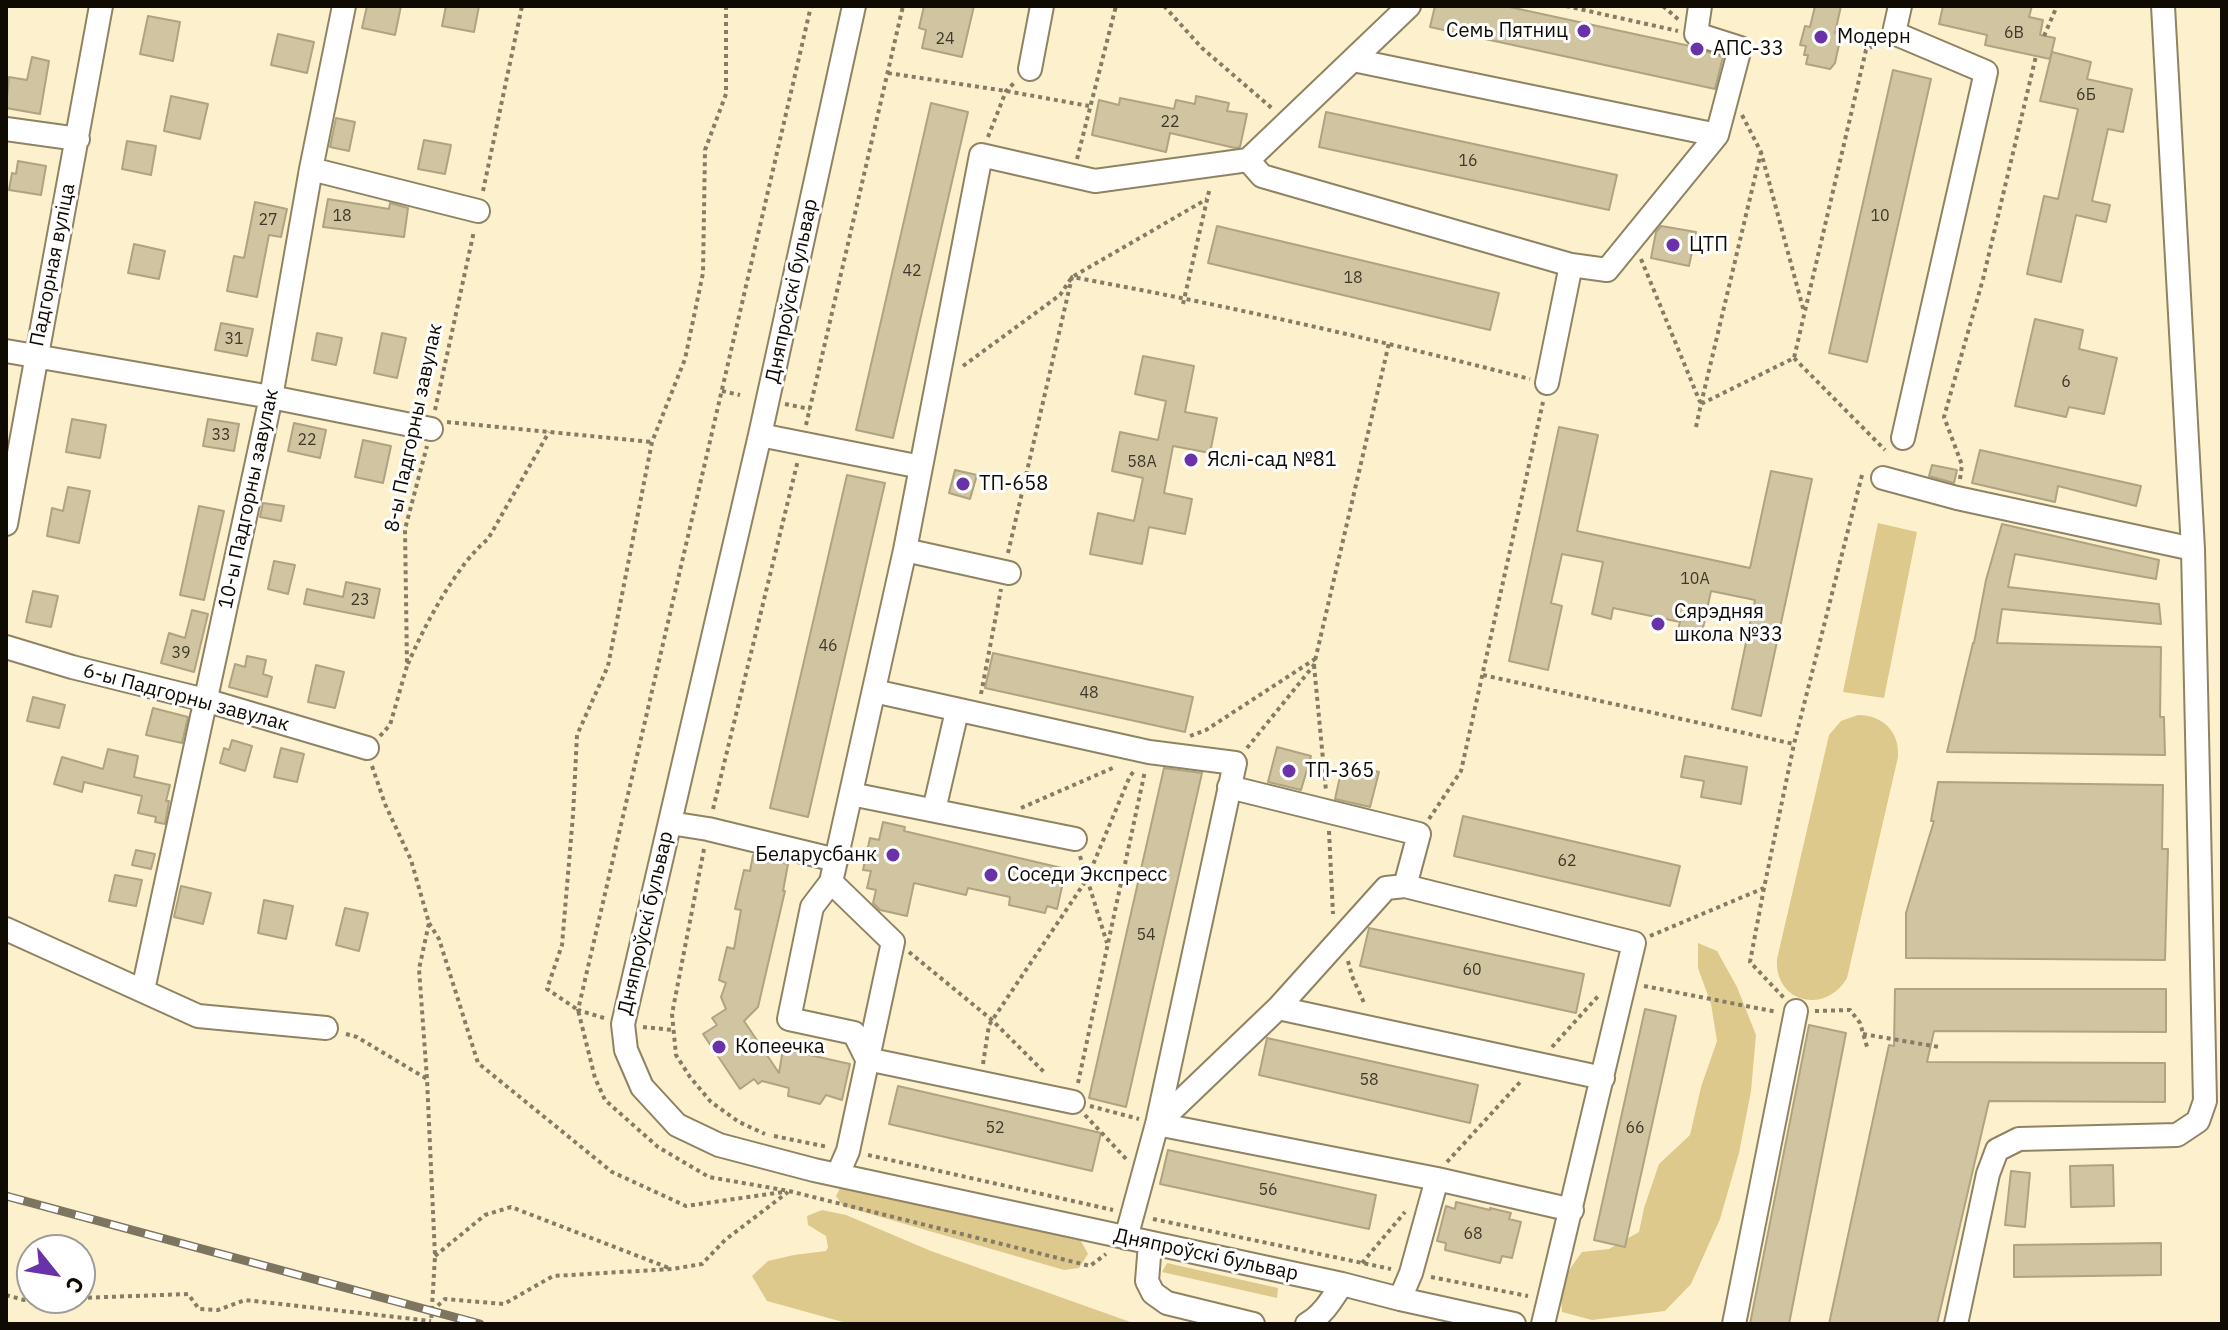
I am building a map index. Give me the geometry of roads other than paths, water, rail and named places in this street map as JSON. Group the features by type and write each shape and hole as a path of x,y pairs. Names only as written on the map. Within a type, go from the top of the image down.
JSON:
{"street":[{"name":"Падгорная вуліца","path":"6,524 101,6"},
{"name":"10-ы Падгорны завулак","path":"143,990 271,397 311,169 344,6"},
{"name":"Дняпроўскі бульвар","path":"854,6 760,435 623,1024 626,1050 642,1087 677,1125 719,1145 814,1170 1514,1324"},
{"path":"1030,69 1042,6"},
{"path":"867,1059 854,1033 789,1019 812,907 833,871 874,691 905,550 981,155 1095,181 1248,160 1409,6"},
{"path":"1248,160 1262,176 1571,265 1607,270 1717,135 1740,48 1696,34 1700,6"},
{"path":"1895,445 1986,72 1894,33 1900,6"},
{"path":"1956,1324 1988,1174 1997,1150 2019,1139 2177,1135 2198,1121 2205,1101 2193,549 2163,6"},
{"path":"1353,60 1717,135"},
{"path":"6,129 78,139"},
{"path":"311,169 478,211"},
{"path":"1547,383 1571,265"},
{"path":"6,351 432,425"},
{"path":"760,435 921,467"},
{"path":"1883,478 1957,498 2193,549"},
{"path":"905,550 1007,573"},
{"name":"6-ы Падгорны завулак","path":"6,647 205,700 367,748"},
{"path":"874,691 1149,752 1235,763 1157,1124 1126,1238"},
{"path":"934,810 967,713"},
{"path":"1229,787 1419,834 1405,886"},
{"path":"851,794 1075,839"},
{"path":"670,823 708,829 833,871 893,942 848,1151 838,1174"},
{"path":"1157,1124 1278,1008 1386,888 1405,886 1634,943 1543,1324"},
{"path":"6,929 198,1016 326,1028"},
{"path":"1278,1008 1603,1078"},
{"path":"1734,1324 1795,1013"},
{"path":"867,1059 1073,1102"},
{"path":"1157,1124 1435,1178 1572,1210"},
{"path":"1400,1299 1411,1273 1435,1178"},
{"path":"1150,1244 1147,1281 1153,1293 1167,1303 1253,1324"},
{"path":"1307,1324 1344,1285"}],"railway":[{"path":"6,1196 480,1324"}],"place":[{"name":"Семь Пятниц","path":"1584,31"},
{"name":"Модерн","path":"1821,37"},
{"name":"АПС-33","path":"1697,49"},
{"name":"ЦТП","path":"1673,245"},
{"name":"Яслі-сад №81","path":"1191,460"},
{"name":"ТП-658","path":"963,484"},
{"name":"Сярэдняя школа №33","path":"1658,624"},
{"name":"ТП-365","path":"1289,771"},
{"name":"Беларусбанк","path":"893,855"},
{"name":"Соседи Экспресс","path":"991,875"},
{"name":"Копеечка","path":"719,1047"}]}
